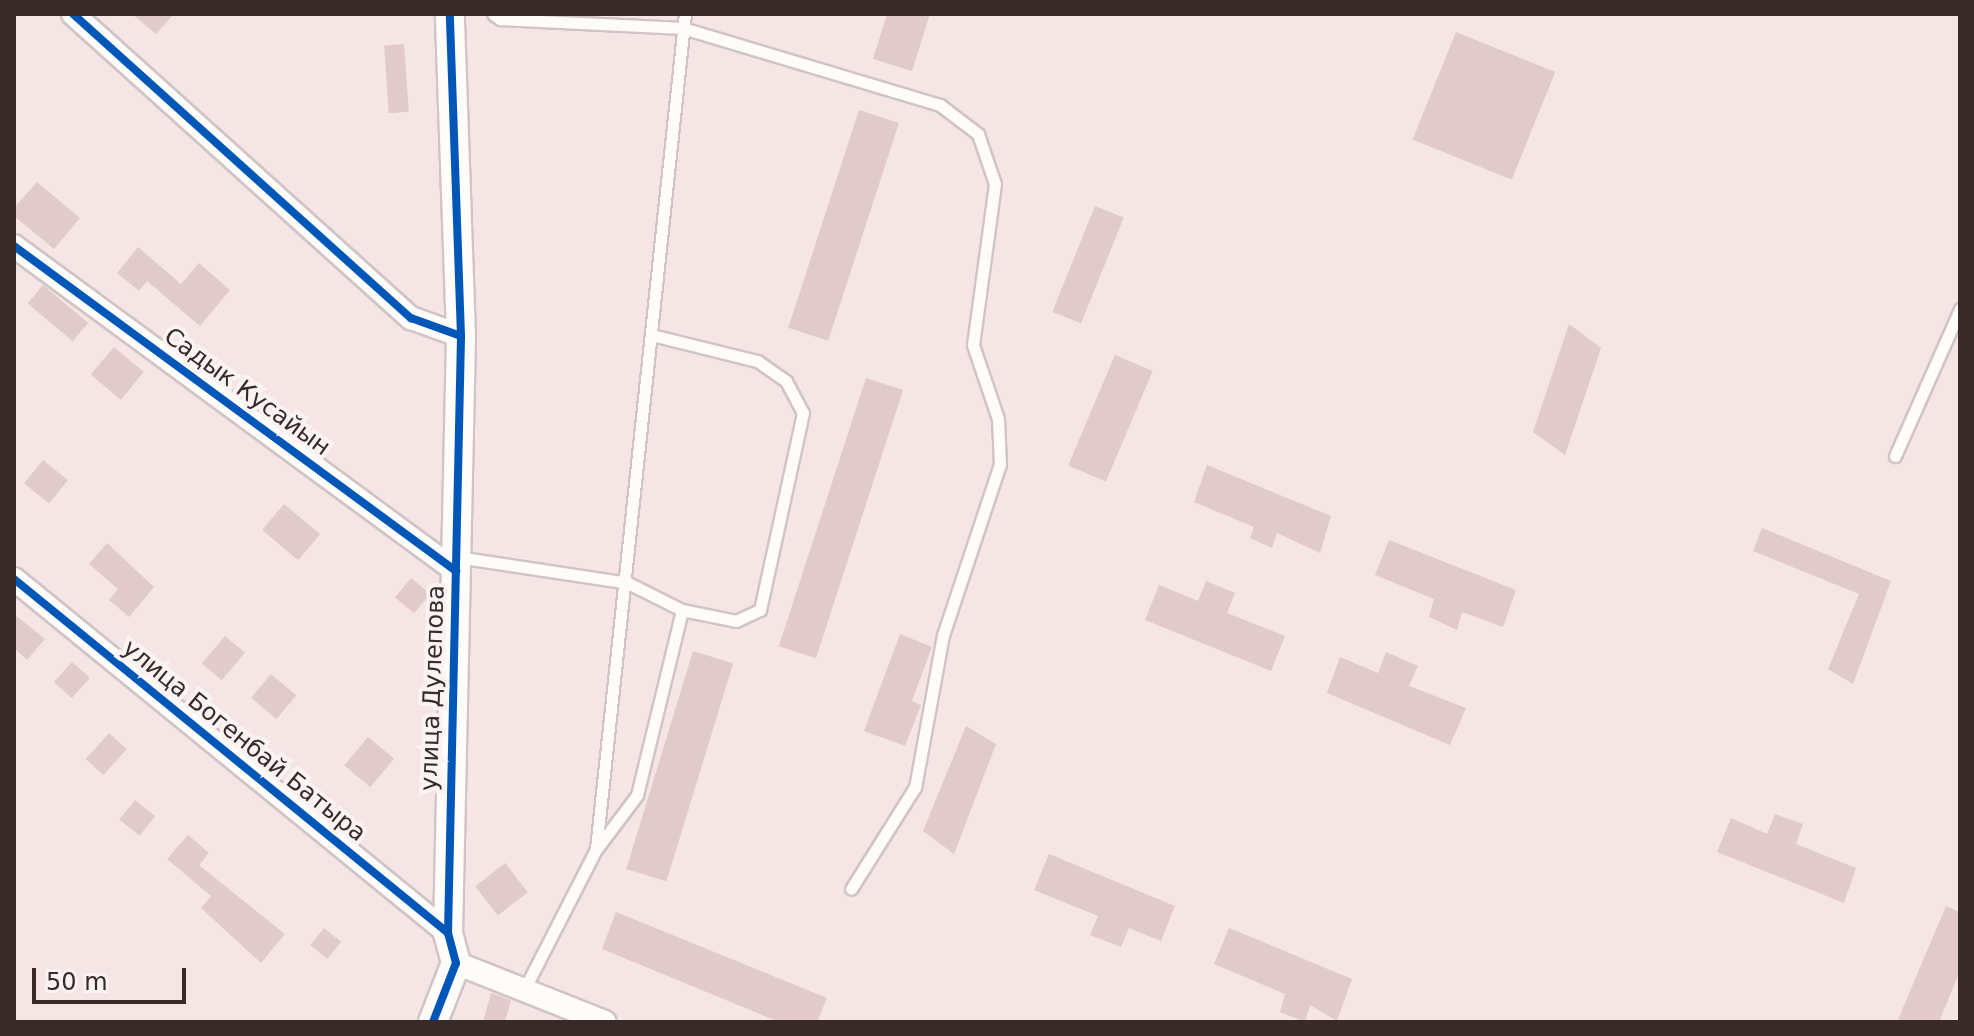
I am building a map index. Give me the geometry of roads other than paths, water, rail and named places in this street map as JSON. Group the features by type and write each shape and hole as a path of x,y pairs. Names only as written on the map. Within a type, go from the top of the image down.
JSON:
{"street":[{"path":"73,14 411,318 461,336"},
{"name":"улица Дулепова","path":"449,15 461,336 448,933 456,963"},
{"name":"Садык Кусайын","path":"14,246 456,564"},
{"name":"улица Богенбай Батыра","path":"14,579 448,933"},
{"path":"433,1022 456,963 526,986 605,1022"}],"lane":[{"path":"493,14 500,19 683,28 940,105 978,134 995,184 973,345 998,419 1000,464 943,635 915,787 851,889"},
{"path":"596,849 628,583 685,14"},
{"path":"1895,456 1960,309"},
{"path":"456,564 628,583 682,610 736,621 760,610 803,413 786,381 757,361 652,335"},
{"path":"526,986 596,849 637,795 682,610"}]}
